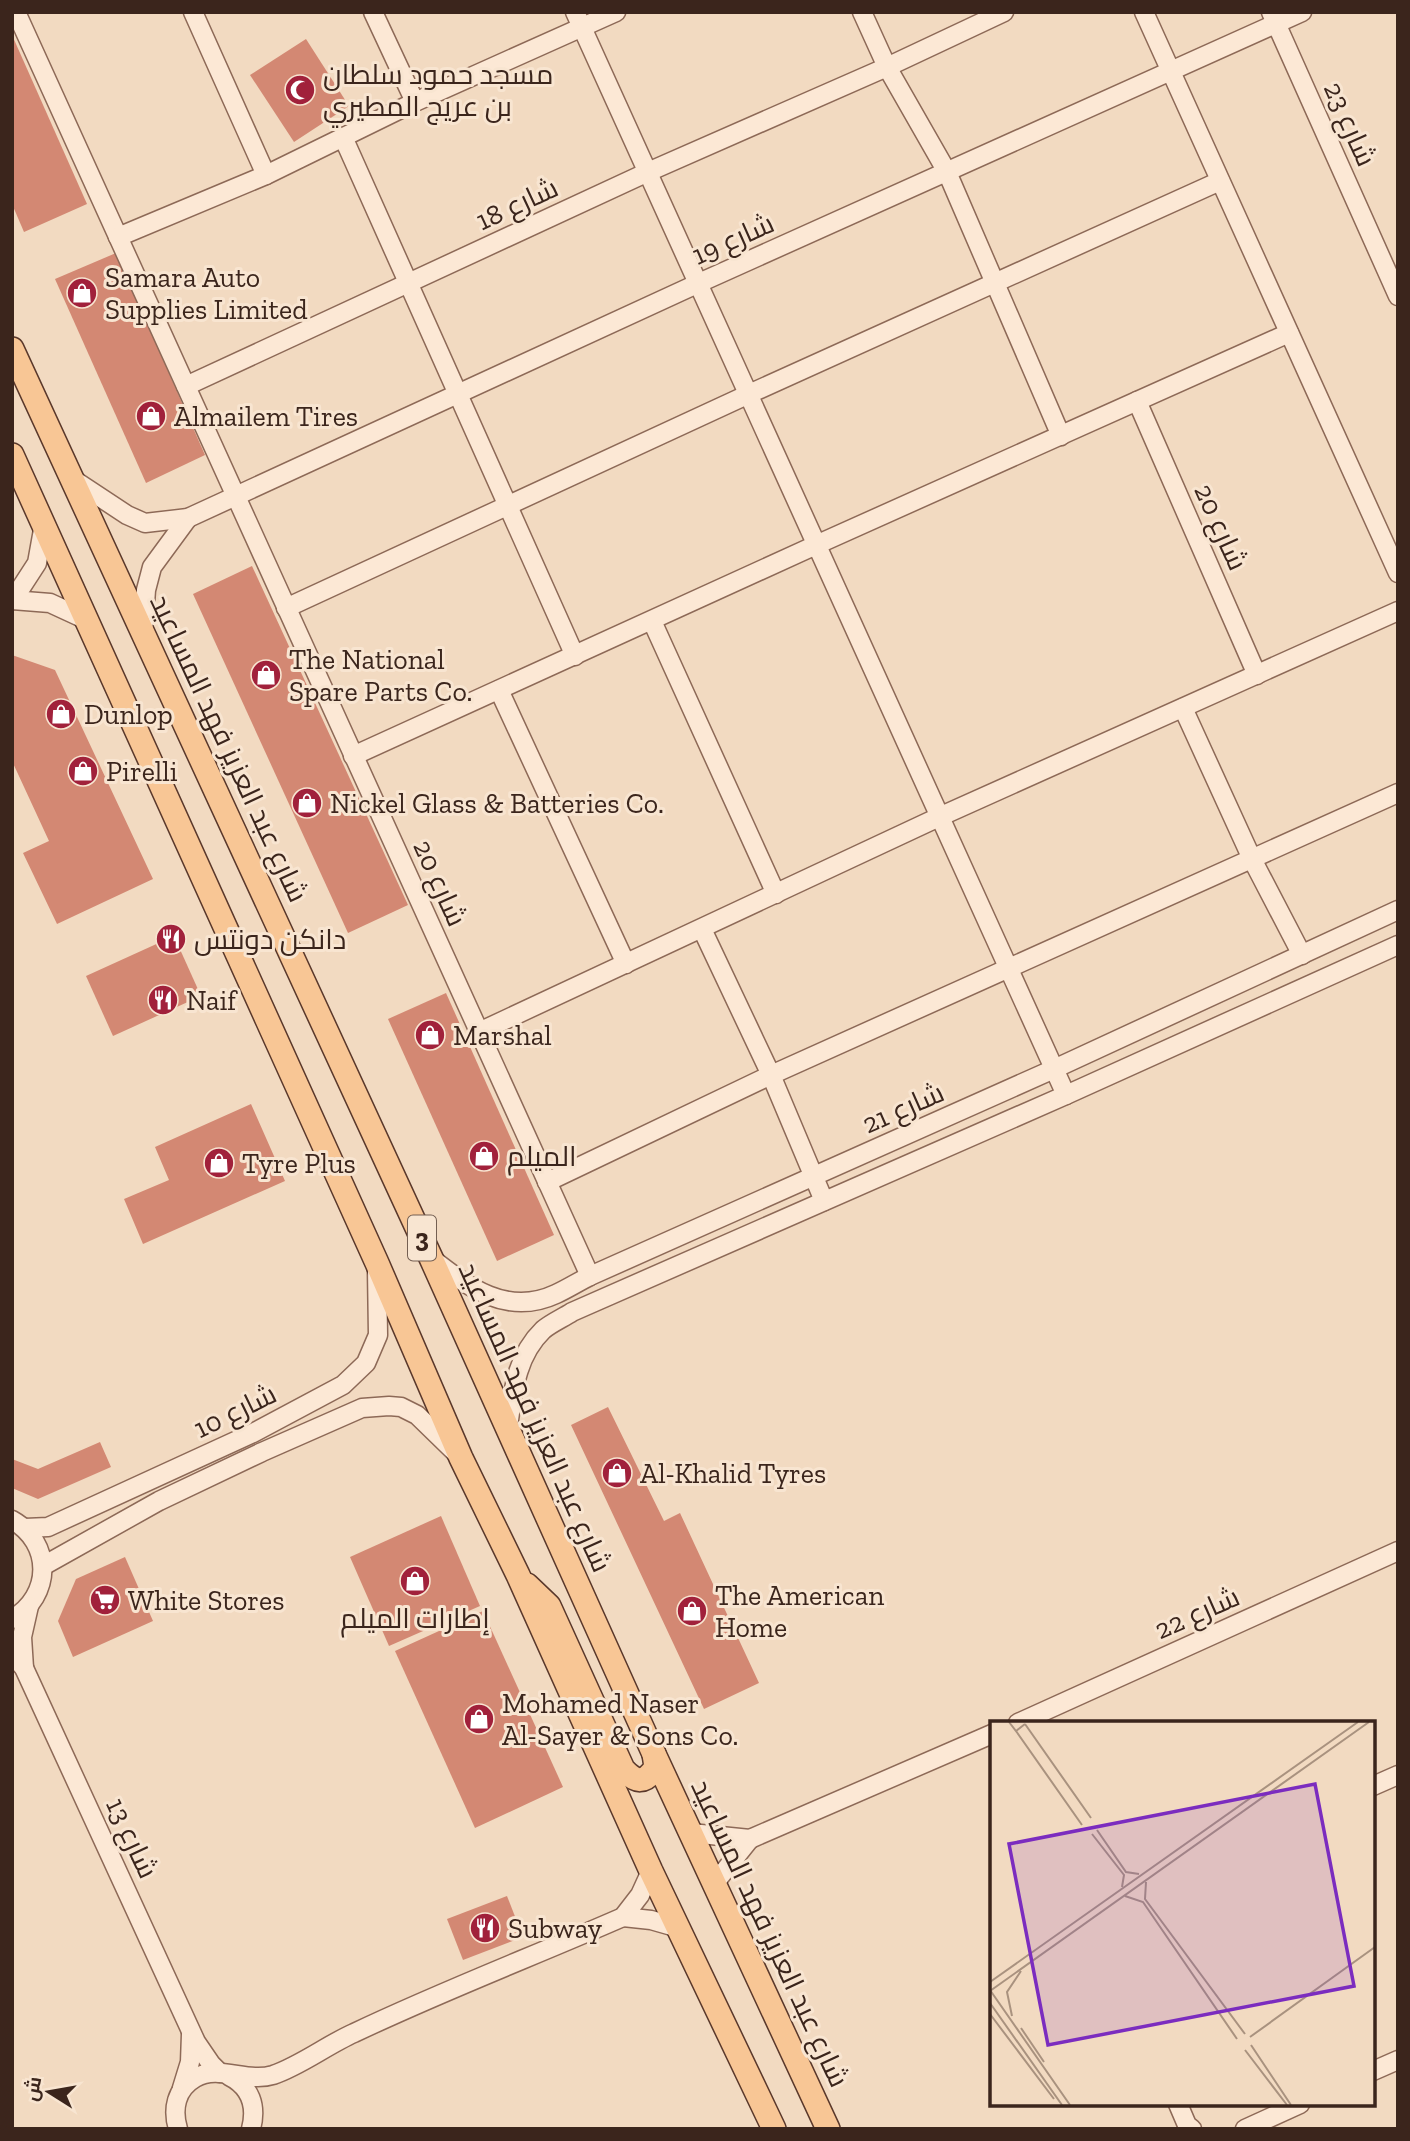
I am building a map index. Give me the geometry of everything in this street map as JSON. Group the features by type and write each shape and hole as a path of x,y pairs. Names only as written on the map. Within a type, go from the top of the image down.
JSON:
{"main road":[{"name":"شارع عبد العزيز فهد المساعيد","path":"12,349 828,2129"},
{"name":"3","path":"12,455 377,1264 461,1458 651,1871 774,2129"},
{"path":"517,1575 550,1606 623,1769 632,1778 640,1780 650,1777 656,1767 654,1754"}],"street":[{"path":"16,12 236,496"},
{"path":"193,12 266,175"},
{"path":"373,12 415,102"},
{"path":"118,237 266,175 579,20 616,12"},
{"path":"862,12 887,67 947,172 1061,436"},
{"name":"شارع 18","path":"186,386 648,172 887,67 1004,12"},
{"path":"1144,12 1398,573"},
{"name":"شارع 19","path":"71,478 127,515 145,523 188,518 1170,70 1273,18 1302,12"},
{"name":"شارع 23","path":"1273,18 1398,296"},
{"path":"579,20 1066,1095"},
{"path":"343,138 575,656"},
{"path":"286,608 749,394 1220,181"},
{"path":"353,756 816,544 1289,333"},
{"name":"شارع 20","path":"1137,401 1257,675"},
{"name":"شارع 20","path":"236,496 590,1276"},
{"name":"شارع 19","path":"143,633 146,590 152,567 188,518"},
{"path":"44,524 37,564 13,600 50,603 89,621"},
{"path":"479,1032 939,817 1398,611"},
{"path":"652,621 776,894"},
{"path":"499,690 626,964"},
{"path":"1183,708 1252,859 1302,955"},
{"path":"547,1182 771,1075 1398,793"},
{"name":"شارع 21","path":"430,1258 478,1292 521,1303 555,1295 590,1276 1054,1069 1398,910"},
{"path":"702,929 771,1075 824,1201"},
{"name":"شارع 21","path":"508,1427 515,1376 531,1343 545,1328 572,1312 1066,1095 1398,945"},
{"name":"شارع 10","path":"19,1524 48,1527 253,1433 343,1385 366,1363 378,1335 377,1264"},
{"name":"شارع 10","path":"43,1566 159,1501 262,1452 362,1409 401,1407 417,1415 461,1458"},
{"path":"19,1524 38,1545 43,1566"},
{"name":"شارع 22","path":"1022,1721 1398,1551"},
{"name":"شارع 13","path":"24,1668 22,1637 30,1606 40,1587 43,1566"},
{"path":"12,1619 30,1606"},
{"name":"شارع 13","path":"12,1654 24,1668 203,2053 245,2088 254,2106"},
{"path":"714,1884 750,1839 990,1735"},
{"path":"1375,1785 1398,1775"},
{"path":"691,1833 750,1839"},
{"path":"178,2129 175,2118 178,2099 187,2083 197,2077 225,2074 252,2078 274,2075 353,2033 623,1917 640,1895 651,1871"},
{"path":"623,1917 651,1920 678,1928"},
{"name":"شارع 13","path":"167,2129 190,2062 191,2030"},
{"path":"1375,2070 1398,2060"},
{"path":"251,2129 254,2106 262,2089 274,2075"},
{"path":"1179,2106 1187,2125 1192,2129"},
{"path":"1245,2129 1296,2106"}],"building":[{"path":"12,35 87,204 24,232 12,204"},
{"name":"مسجد حمود سلطان بن عريج المطيري","path":"306,39 349,106 294,142 250,75"},
{"path":"116,253 205,455 146,483 55,279"},
{"path":"252,566 408,905 348,933 193,594"},
{"path":"12,655 55,670 153,879 57,924 23,853 49,841 12,761"},
{"path":"174,936 201,996 113,1036 86,976"},
{"name":"الميلم","path":"446,993 554,1235 497,1261 388,1019"},
{"name":"Tyre Plus","path":"251,1104 285,1181 143,1244 124,1199 169,1180 155,1147"},
{"name":"The American Home","path":"608,1407 664,1521 680,1513 759,1683 704,1709 571,1425"},
{"path":"100,1442 111,1467 38,1499 12,1488 12,1459 38,1469"},
{"name":"إطارات الميلم","path":"441,1516 480,1606 389,1646 350,1557"},
{"name":"White Stores","path":"125,1557 153,1621 73,1657 58,1621 76,1579"},
{"name":"Mohamed Naser Al-Sayer & Sons Co.","path":"483,1611 563,1787 475,1828 395,1651"},
{"name":"Subway","path":"507,1896 523,1937 463,1960 447,1919"}],"place":[{"name":"مسجد حمود سلطان بن عريج المطيري","path":"300,90"},
{"name":"Samara Auto Supplies Limited","path":"82,293"},
{"name":"Almailem Tires","path":"151,416"},
{"name":"The National Spare Parts Co.","path":"266,675"},
{"name":"Dunlop","path":"61,714"},
{"name":"Pirelli","path":"83,771"},
{"name":"Nickel Glass & Batteries Co.","path":"307,803"},
{"name":"دانكن دونتس","path":"171,939"},
{"name":"Naif","path":"163,1000"},
{"name":"Marshal","path":"430,1035"},
{"name":"الميلم","path":"484,1156"},
{"name":"Tyre Plus","path":"219,1163"},
{"name":"Al-Khalid Tyres","path":"617,1473"},
{"name":"إطارات الميلم","path":"415,1581"},
{"name":"White Stores","path":"105,1600"},
{"name":"The American Home","path":"692,1611"},
{"name":"Mohamed Naser Al-Sayer & Sons Co.","path":"479,1719"},
{"name":"Subway","path":"485,1928"}]}
